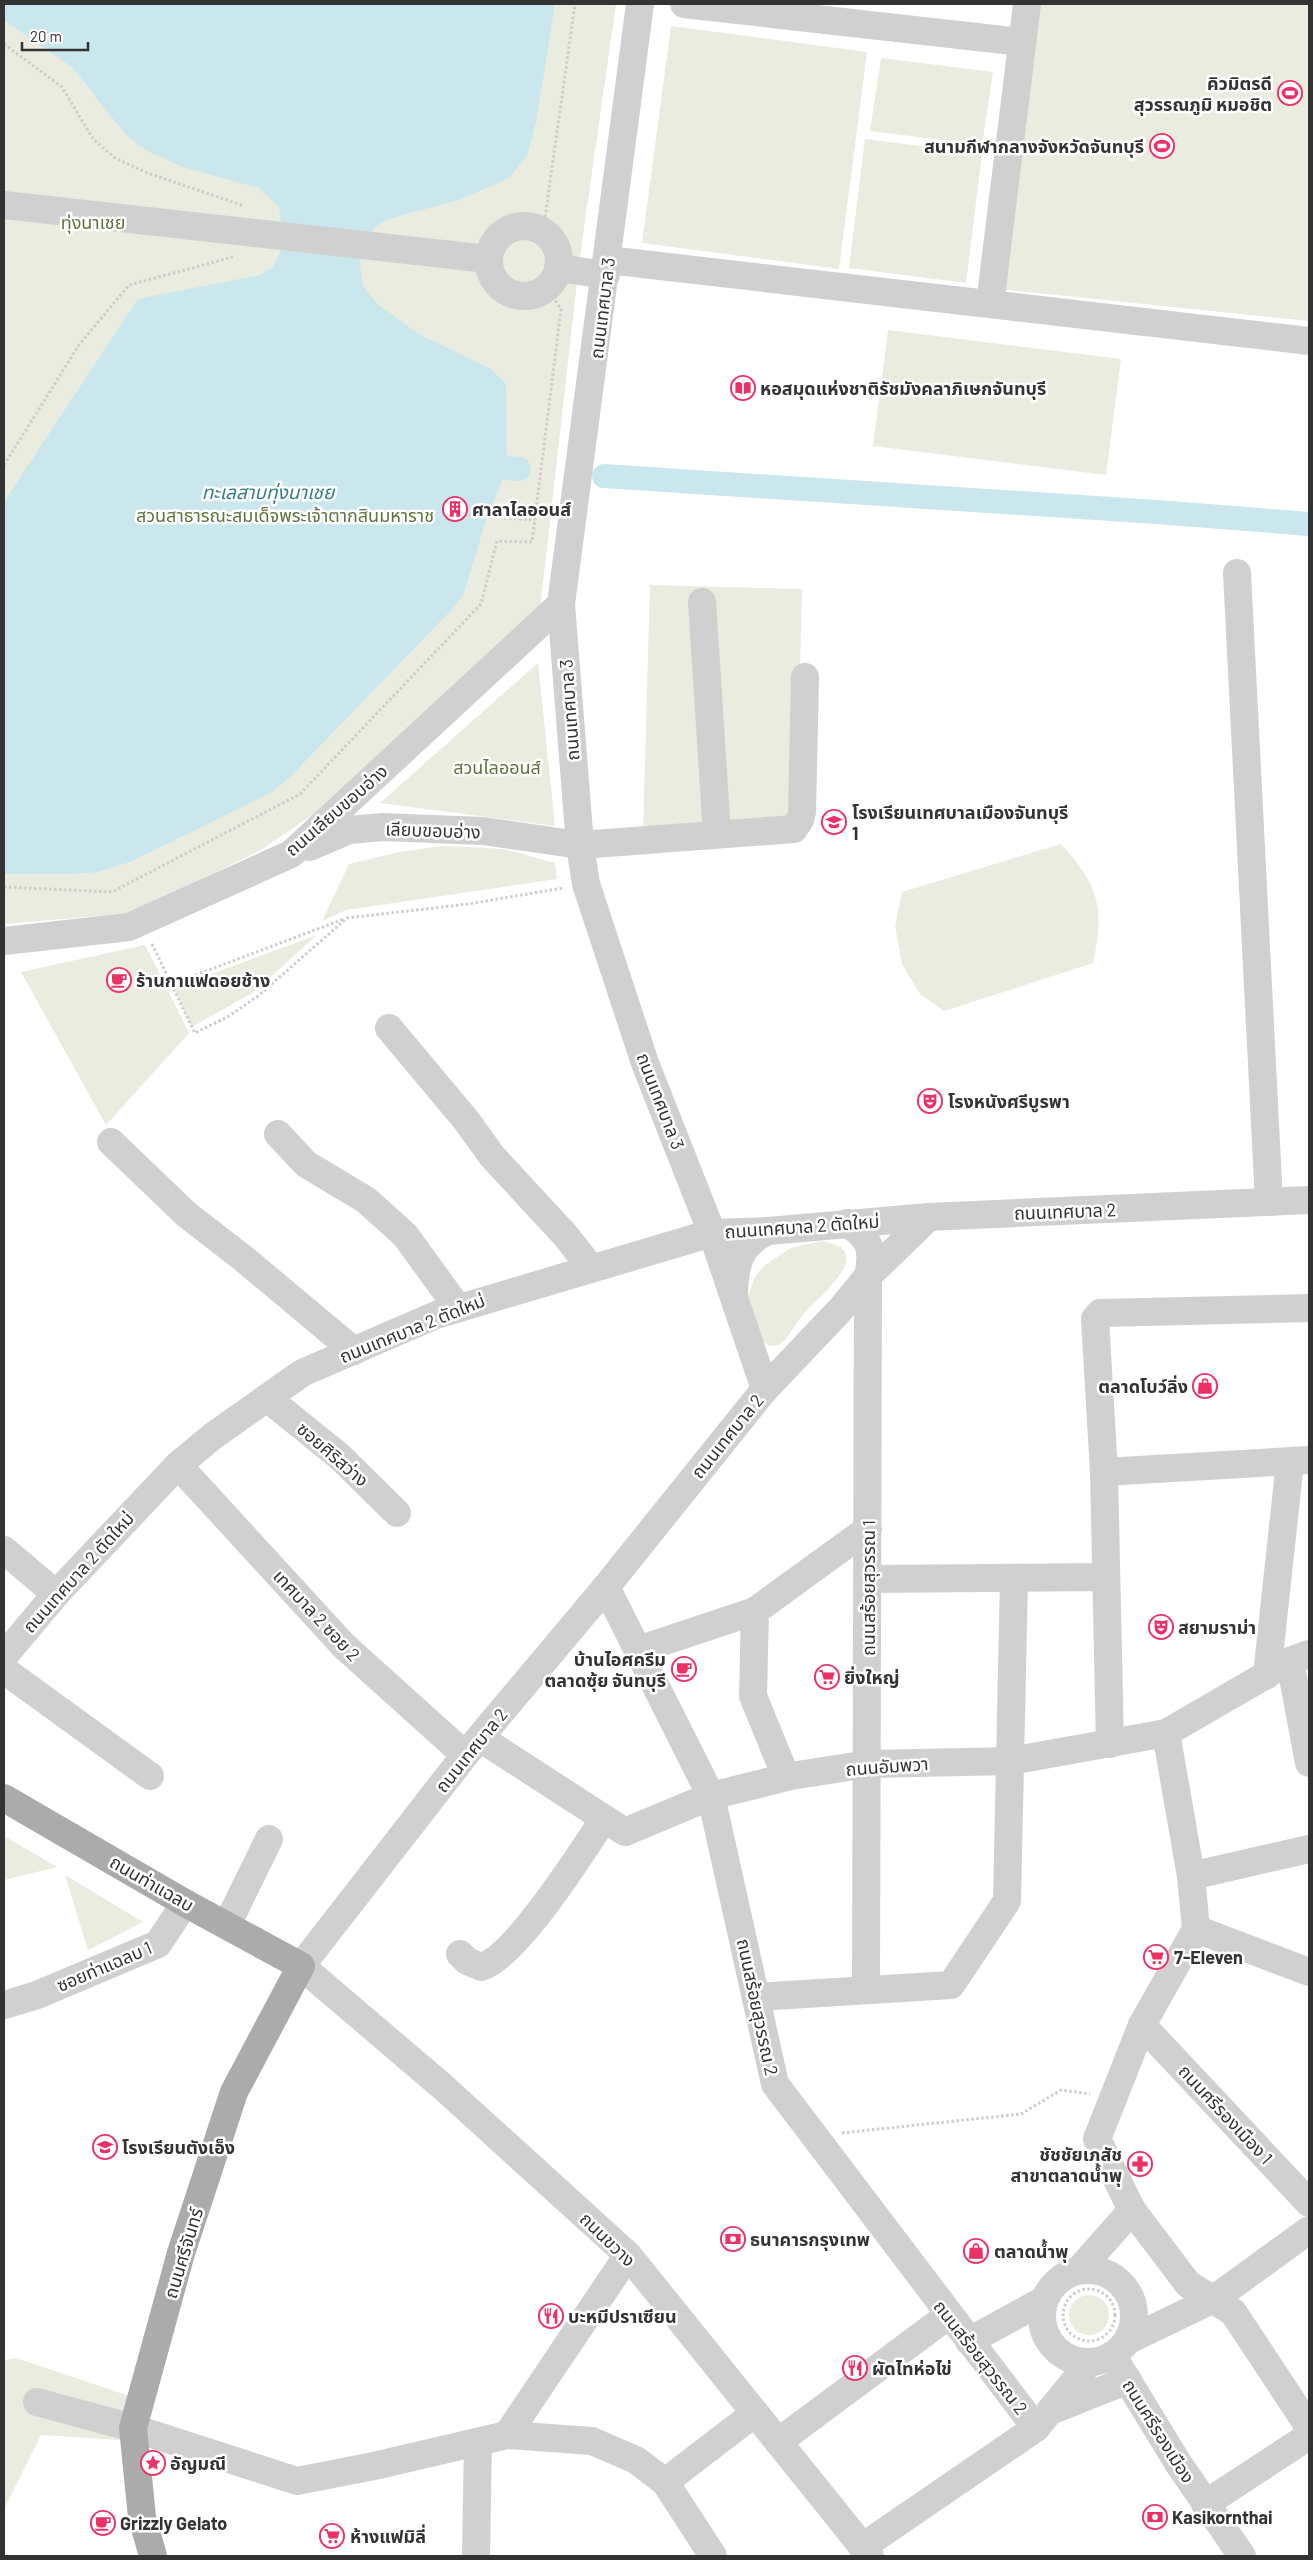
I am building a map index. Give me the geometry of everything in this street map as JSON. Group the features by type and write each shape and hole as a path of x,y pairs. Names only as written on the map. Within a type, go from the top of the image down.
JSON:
{"main road":[{"name":"ถนนท่าแฉลบ","path":"4,1798 301,1966"},
{"name":"ถนนศรีจันทร์","path":"153,2556 142,2517 133,2428 181,2253 234,2092 301,1966"}],"street":[{"name":"ถนนเทศบาล 3","path":"640,4 562,604 580,844 586,884 645,1063 712,1233 765,1389"},
{"path":"684,4 1021,42"},
{"path":"990,304 1027,4"},
{"path":"4,205 377,245 488,259"},
{"path":"552,278 556,246 543,232 523,226 506,231 491,248 488,259 492,277 504,291 512,295 530,296 552,278 607,267 990,304 1309,341"},
{"path":"1237,573 1269,1202"},
{"path":"702,602 717,834"},
{"name":"ถนนเลียบขอบอ่าง","path":"4,941 129,927 291,854 562,604"},
{"name":"เลียบขอบอ่าง","path":"291,854 349,830 383,827 482,831 580,844 794,829 800,820 805,677"},
{"path":"389,1028 466,1120 492,1156 566,1236 591,1268"},
{"path":"278,1134 306,1164 366,1200 404,1235 458,1308"},
{"path":"111,1142 186,1214 244,1259 354,1351"},
{"name":"ถนนเทศบาล 2","path":"301,1966 472,1747 606,1587 765,1389 841,1309 868,1276 929,1217 1309,1200"},
{"name":"ถนนเทศบาล 2 ตัดใหม่","path":"4,1656 56,1594 178,1465 214,1436 302,1373 458,1308 712,1233 768,1231 929,1217"},
{"path":"847,1223 863,1233 868,1244 871,1253 868,1276"},
{"path":"734,1300 735,1271 741,1253 754,1238 768,1231"},
{"name":"ถนนสร้อยสุวรรณ 1","path":"866,1990 868,1276"},
{"path":"1110,1744 1104,1472 1095,1319 1100,1313 1309,1308"},
{"path":"750,1343 773,1358 784,1358 800,1352"},
{"name":"ซอยศิริสว่าง","path":"267,1398 338,1456 397,1513"},
{"path":"1104,1472 1300,1461 1267,1675"},
{"name":"เทศบาล 2 ซอย 2","path":"178,1465 344,1646 472,1747"},
{"path":"638,1650 755,1611 868,1529"},
{"path":"4,1550 56,1594"},
{"path":"868,1579 1106,1577"},
{"path":"756,1997 951,1985 1007,1901 1014,1578"},
{"name":"ถนนสร้อยสุวรรณ 2","path":"606,1587 711,1796 775,2084 948,2315 969,2341 1043,2420"},
{"path":"755,1611 753,1696 784,1772 791,1776"},
{"path":"1300,1657 1309,1763"},
{"name":"ถนนอัมพวา","path":"472,1747 625,1832 711,1796 791,1776 868,1764 1011,1761 1166,1733 1300,1657"},
{"path":"4,1670 150,1776"},
{"path":"1166,1733 1191,1876 1196,1929 1142,2025 1097,2139 1132,2210 1188,2284 1233,2312 1309,2427"},
{"path":"460,1954 467,1961 481,1967 487,1965 501,1954 561,1884 604,1820"},
{"path":"227,1925 269,1839"},
{"path":"1191,1876 1309,1849"},
{"name":"ซอยท่าแฉลบ 1","path":"4,2005 37,1994 158,1944 185,1902"},
{"path":"1196,1929 1309,1972"},
{"name":"ถนนขวาง","path":"301,1966 443,2087 628,2255 866,2552"},
{"name":"ถนนศรีรองเมือง 1","path":"1142,2025 1309,2203"},
{"path":"1079,2270 1132,2210"},
{"path":"866,2552 1043,2420 1110,2347 1133,2328 1134,2313 1131,2298 1123,2284 1110,2274 1094,2269 1079,2270 1064,2275 1052,2286 1044,2300 1042,2316 1044,2332 1051,2344 1062,2354 1075,2361 1110,2347 1214,2299 1309,2230"},
{"path":"507,2435 628,2255"},
{"path":"969,2341 1044,2300"},
{"path":"778,2442 948,2315"},
{"name":"ถนนศรีรองเมือง","path":"1110,2347 1128,2380 1205,2504 1242,2556"},
{"path":"1043,2420 1128,2380"},
{"path":"37,2402 133,2428 297,2481 374,2466 507,2435 592,2441 636,2460 665,2482 713,2556"},
{"path":"665,2482 755,2413"},
{"path":"1205,2504 1309,2436"},
{"path":"476,2556 478,2442"}],"path":[{"path":"543,232 575,4"},
{"path":"4,887 112,892 300,794 481,604 497,541 532,542 562,309 552,278"},
{"path":"464,515 535,520"},
{"path":"172,984 347,918 468,904 586,884"},
{"path":"141,922 195,1033 228,1016 258,996 347,918"},
{"path":"814,2136 1021,2114 1061,2090 1114,2096"},
{"path":"1083,2289 1100,2291 1113,2304 1115,2312 1110,2347 1097,2340 1088,2342 1073,2336 1067,2330 1062,2314 1068,2298 1083,2289"}],"green space":[{"name":"ทะเลสาบทุ่งนาเชย","path":"4,4 616,4 580,256 540,610 321,809 261,850 133,913 4,924"},
{"name":"สนามกีฬากลางจังหวัดจันทบุรี","path":"1033,4 1309,4 1309,321 998,289"},
{"path":"671,26 867,52 839,269 642,243"},
{"path":"881,58 993,72 982,145 870,131"},
{"path":"865,139 982,154 966,283 849,268"},
{"path":"888,330 1121,359 1106,475 873,446"},
{"path":"650,585 802,589 796,837 643,833"},
{"name":"สวนไลออนส์","path":"538,663 555,826 380,803"},
{"path":"1061,844 1084,873 1096,899 1098,927 1093,963 944,1011 920,994 902,964 895,926 902,892"},
{"path":"444,846 504,849 555,863 557,879 346,910 322,921 349,864 399,852"},
{"path":"317,935 254,992 192,1027 174,988"},
{"path":"145,945 189,1033 106,1125 21,972"},
{"path":"821,1241 837,1246 845,1253 846,1262 842,1272 804,1314 784,1341 779,1345 769,1346 758,1336 746,1301 755,1277 765,1265 791,1248"},
{"path":"4,1836 57,1867 4,1880"},
{"path":"65,1875 143,1922 88,1950"},
{"path":"1093,2295 1100,2298 1106,2304 1109,2315 1108,2323 1100,2332 1093,2335 1085,2335 1078,2332 1070,2323 1069,2311 1072,2304 1081,2296"},
{"path":"16,2358 141,2400 135,2441 41,2435 4,2509 4,2360"}],"water":[{"name":"ทะเลสาบทุ่งนาเชย","path":"4,4 555,4 536,122 527,156 509,178 459,200 391,218 376,226 362,245 360,266 363,286 376,303 420,335 491,369 506,384 507,468 487,517 464,592 456,605 290,777 272,792 130,862 97,872 74,874 4,874 4,502 138,299 260,275 273,267 281,250 282,228 279,207 259,188 183,167 149,152 126,135 73,68 4,20"}],"waterway":[{"path":"507,468 519,469"},
{"path":"604,476 1157,512 1309,524"}],"place":[{"name":"คิวมิตรดี สุวรรณภูมิ หมอชิต","path":"1290,93"},
{"name":"สนามกีฬากลางจังหวัดจันทบุรี","path":"1162,146"},
{"name":"หอสมุดแห่งชาติรัชมังคลาภิเษกจันทบุรี","path":"743,388"},
{"name":"ศาลาไลออนส์","path":"455,509"},
{"name":"โรงเรียนเทศบาลเมืองจันทบุรี 1","path":"834,822"},
{"name":"ร้านกาแฟดอยช้าง","path":"119,980"},
{"name":"โรงหนังศรีบูรพา","path":"930,1101"},
{"name":"ตลาดโบว์ลิ่ง","path":"1205,1386"},
{"name":"สยามราม่า","path":"1161,1627"},
{"name":"บ้านไอศครีม ตลาดซุ้ย จันทบุรี","path":"684,1669"},
{"name":"ยิ่งใหญ่","path":"827,1677"},
{"name":"7-Eleven","path":"1156,1957"},
{"name":"โรงเรียนตังเอ็ง","path":"105,2147"},
{"name":"ชัชชัยเภสัช สาขาตลาดน้ำพุ","path":"1140,2164"},
{"name":"ธนาคารกรุงเทพ","path":"733,2239"},
{"name":"ตลาดน้ำพุ","path":"976,2251"},
{"name":"บะหมีปราเซียน","path":"551,2316"},
{"name":"ผัดไทห่อไข่","path":"855,2368"},
{"name":"อัญมณี","path":"153,2463"},
{"name":"Kasikornthai","path":"1155,2517"},
{"name":"Grizzly Gelato","path":"103,2523"},
{"name":"ห้างแฟมิลี่","path":"332,2536"}],"park label":[{"name":"ทุ่งนาเชย","path":"93,222"},
{"name":"สวนสาธารณะสมเด็จพระเจ้าตากสินมหาราช","path":"285,515"}]}
